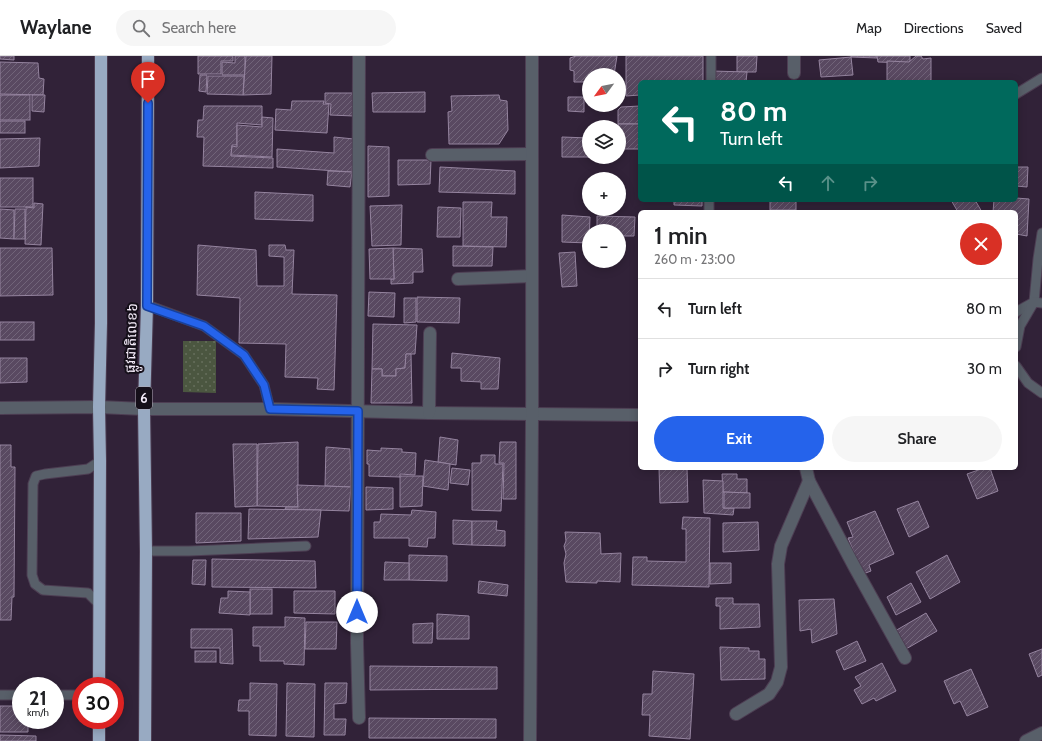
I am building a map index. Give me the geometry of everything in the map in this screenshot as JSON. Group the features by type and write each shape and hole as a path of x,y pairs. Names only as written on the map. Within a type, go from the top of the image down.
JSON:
{"highway":[{"path":"99,677 101,56"},
{"name":"ផ្លូវជាតិលេខ៦","path":"145,741 146,551 144,410 147,306 148,56"},
{"path":"99,729 99,741"}],"street":[{"path":"359,56 357,642 359,718"},
{"path":"530,741 533,415 532,56"},
{"path":"794,56 794,73"},
{"path":"432,155 532,154"},
{"path":"458,279 532,276"},
{"path":"429,413 430,333"},
{"path":"0,408 99,407 144,410 270,409 533,415 638,415"},
{"path":"806,470 809,481 905,658"},
{"path":"736,714 769,694 777,682 781,667 778,564 781,546 809,481"},
{"path":"1026,741 1042,733"}],"lane":[{"path":"711,56 711,80"},
{"path":"1018,93 1042,78"},
{"path":"1018,336 1020,326 1038,302 1038,259 1042,233"},
{"path":"1018,311 1038,302"},
{"path":"147,306 204,326 244,355 264,385 270,409"},
{"path":"1018,369 1028,383 1042,393"},
{"path":"100,461 88,469 36,476 33,484 32,575 35,584 43,590 88,593 100,605"},
{"path":"146,551 190,551 306,546"},
{"path":"0,695 12,695"}],"green space":[{"path":"183,341 216,341 216,393 183,392"}],"building":[{"path":"0,56 14,56 14,60 0,59"},
{"path":"198,56 233,56 233,61 221,61 221,74 198,74"},
{"path":"235,56 245,56 245,75 222,75 222,62 235,63"},
{"path":"246,56 272,56 271,94 243,95"},
{"path":"576,56 617,56 615,68 582,68 582,82 574,82 574,71 570,70 570,58"},
{"path":"626,56 703,56 703,80 638,80 638,95 626,96"},
{"path":"737,56 757,56 756,72 737,72"},
{"path":"877,56 877,58 851,57"},
{"path":"877,56 910,56 910,63 878,62"},
{"path":"916,56 921,56 923,59 931,58 931,80 887,80 887,61 909,62"},
{"path":"851,57 853,75 821,77 819,60"},
{"path":"0,62 38,63 39,78 44,79 43,95 0,94"},
{"path":"712,71 747,72 746,80 712,80"},
{"path":"200,75 207,75 206,92 199,91"},
{"path":"208,76 244,76 243,95 207,94"},
{"path":"425,92 425,112 373,112 372,93"},
{"path":"325,93 354,93 354,116 330,115 331,104 325,103"},
{"path":"0,95 30,95 30,120 0,120"},
{"path":"32,95 45,95 44,112 32,111"},
{"path":"499,95 500,100 507,101 508,130 499,144 449,144 448,112 452,111 451,96"},
{"path":"568,97 582,97 582,112 568,111"},
{"path":"292,101 324,101 323,104 329,104 327,133 275,130 276,109 291,110"},
{"path":"204,106 262,106 262,125 237,123 237,145 232,145 231,156 273,158 273,168 203,166 204,137 197,137 198,120 203,120"},
{"path":"638,106 638,124 626,124 626,120 618,120 618,112 626,112 626,107"},
{"path":"262,117 273,118 272,157 231,155 232,146 237,147 237,125 262,127"},
{"path":"0,121 25,121 25,133 0,133"},
{"path":"626,124 638,124 638,149 626,149"},
{"path":"334,137 354,139 352,172 277,167 277,149 334,153"},
{"path":"562,137 582,138 582,157 562,157"},
{"path":"40,138 39,166 0,168 0,139"},
{"path":"368,146 389,147 389,196 368,197"},
{"path":"398,160 431,160 430,184 398,185"},
{"path":"440,167 515,171 515,194 439,192"},
{"path":"1018,167 1028,167 1027,187 1018,186"},
{"path":"328,171 352,172 350,187 327,185"},
{"path":"0,178 33,178 33,207 0,207"},
{"path":"255,192 313,195 313,221 255,219"},
{"path":"1018,198 1029,199 1027,236 1018,234 1018,210 993,210 994,202 1018,202"},
{"path":"463,202 492,202 491,217 507,217 506,247 463,246"},
{"path":"674,202 702,202 702,206 674,205"},
{"path":"770,202 796,202 796,210 770,210"},
{"path":"952,202 976,202 981,210 957,210"},
{"path":"34,203 43,204 41,245 25,244 26,207 34,208"},
{"path":"402,205 401,245 372,246 370,206"},
{"path":"438,207 461,208 460,237 437,237"},
{"path":"0,209 14,210 14,239 0,238"},
{"path":"15,209 25,209 25,239 14,239"},
{"path":"562,215 590,217 590,224 582,224 582,243 562,242"},
{"path":"597,216 635,217 634,236 626,236 626,224 597,224"},
{"path":"198,245 256,250 257,286 284,286 284,257 269,256 269,245 285,245 286,250 294,250 292,294 337,295 334,390 317,389 318,378 285,377 286,344 239,343 240,298 197,295"},
{"path":"453,246 493,247 492,266 453,266"},
{"path":"0,248 52,248 53,295 0,296"},
{"path":"393,248 422,249 423,272 413,272 413,283 391,284 391,279 394,279"},
{"path":"393,248 394,279 370,279 369,249"},
{"path":"575,252 577,286 562,287 559,253"},
{"path":"369,292 395,293 394,317 368,316"},
{"path":"417,297 460,298 459,323 417,322"},
{"path":"404,298 416,298 416,322 404,323"},
{"path":"0,322 34,322 34,340 0,340"},
{"path":"373,324 417,325 415,354 406,354 405,368 396,369 396,376 382,376 382,369 372,369"},
{"path":"452,353 500,358 498,389 481,389 481,382 461,381 461,368 451,368"},
{"path":"406,354 411,354 412,403 371,403 372,369 382,369 382,376 396,376 396,369 405,368"},
{"path":"0,358 27,358 27,382 0,383"},
{"path":"440,437 458,440 456,465 438,462"},
{"path":"298,442 298,507 257,506 258,444"},
{"path":"500,442 516,442 516,499 503,499 504,463 499,463"},
{"path":"233,444 257,444 257,506 235,507"},
{"path":"0,445 11,445 11,467 15,467 14,597 12,597 11,620 0,620"},
{"path":"326,447 350,449 351,487 325,486"},
{"path":"381,448 402,449 402,452 416,453 415,475 400,474 400,477 369,476 367,450 381,451"},
{"path":"481,455 495,455 495,464 503,464 501,511 472,510 472,463 481,463"},
{"path":"425,460 450,464 448,490 423,486"},
{"path":"452,468 470,470 468,485 450,483"},
{"path":"659,470 687,470 688,502 660,503"},
{"path":"978,470 991,470 998,491 977,499 967,474"},
{"path":"722,474 737,474 737,479 747,479 747,493 723,492"},
{"path":"400,476 423,476 422,506 400,507"},
{"path":"703,480 723,481 723,508 734,508 733,515 704,513"},
{"path":"297,485 351,487 349,511 285,509 286,507 298,507"},
{"path":"366,487 393,488 393,509 366,510"},
{"path":"724,492 750,493 750,508 724,508"},
{"path":"918,501 929,527 909,537 897,509"},
{"path":"249,509 321,510 318,537 248,539"},
{"path":"412,510 436,512 435,538 428,538 427,547 409,546 409,538 374,538 374,522 380,522 381,514 411,515"},
{"path":"875,511 894,554 869,565 871,571 863,574 848,538 853,537 847,522"},
{"path":"196,513 241,513 241,541 196,543"},
{"path":"683,517 710,518 709,587 632,585 633,557 647,557 647,561 686,562 686,529 682,529"},
{"path":"453,520 472,521 472,545 453,544"},
{"path":"472,521 497,521 496,530 505,531 505,546 472,545"},
{"path":"758,522 759,550 723,552 723,523"},
{"path":"565,532 600,533 601,554 621,553 620,582 566,582 564,563 566,554 564,546 566,541"},
{"path":"409,555 447,556 447,581 409,580"},
{"path":"947,555 960,582 930,599 916,572"},
{"path":"212,559 315,561 316,588 212,587"},
{"path":"193,560 206,560 205,585 192,584"},
{"path":"385,562 409,563 409,580 384,580"},
{"path":"710,563 731,563 731,583 710,584"},
{"path":"479,581 508,585 507,596 478,593"},
{"path":"911,583 921,602 896,615 887,597"},
{"path":"250,589 272,589 272,614 250,614"},
{"path":"228,591 250,592 250,615 219,613 221,598 228,598"},
{"path":"294,591 335,591 335,614 294,613"},
{"path":"716,598 733,598 733,604 759,604 760,627 720,629 720,606 716,606"},
{"path":"834,599 837,634 812,643 811,629 800,631 799,600"},
{"path":"926,613 937,631 906,649 895,631"},
{"path":"437,614 469,616 469,639 437,639"},
{"path":"285,617 305,618 304,665 284,664 284,661 260,661 260,646 253,646 253,627 285,627"},
{"path":"306,622 337,622 336,649 305,649"},
{"path":"433,623 432,643 413,643 413,624"},
{"path":"191,629 232,629 233,664 220,663 220,648 191,648"},
{"path":"857,641 866,661 844,670 836,651"},
{"path":"720,647 749,648 749,651 759,651 759,659 765,659 765,679 721,680"},
{"path":"1042,649 1042,675 1038,677 1029,654"},
{"path":"195,651 216,651 216,662 195,662"},
{"path":"882,663 896,691 876,701 874,698 862,704 854,690 861,686 855,677"},
{"path":"370,666 497,667 497,689 370,690"},
{"path":"971,669 988,707 967,716 960,701 954,704 944,681"},
{"path":"653,671 694,674 690,739 649,736 650,715 642,715 643,694 652,694"},
{"path":"250,683 277,684 276,736 249,735 249,711 238,711 239,700 250,700"},
{"path":"287,683 315,684 314,737 286,736"},
{"path":"325,683 347,683 346,703 334,704 334,719 346,719 345,735 324,735"},
{"path":"0,706 12,706 12,729 28,729 28,732 0,732"},
{"path":"369,718 496,719 496,738 369,738"},
{"path":"0,735 36,736 36,741 0,741"}],"route":[{"path":"148,103 147,306 204,326 244,355 264,385 270,409 358,411 357,612"}]}
